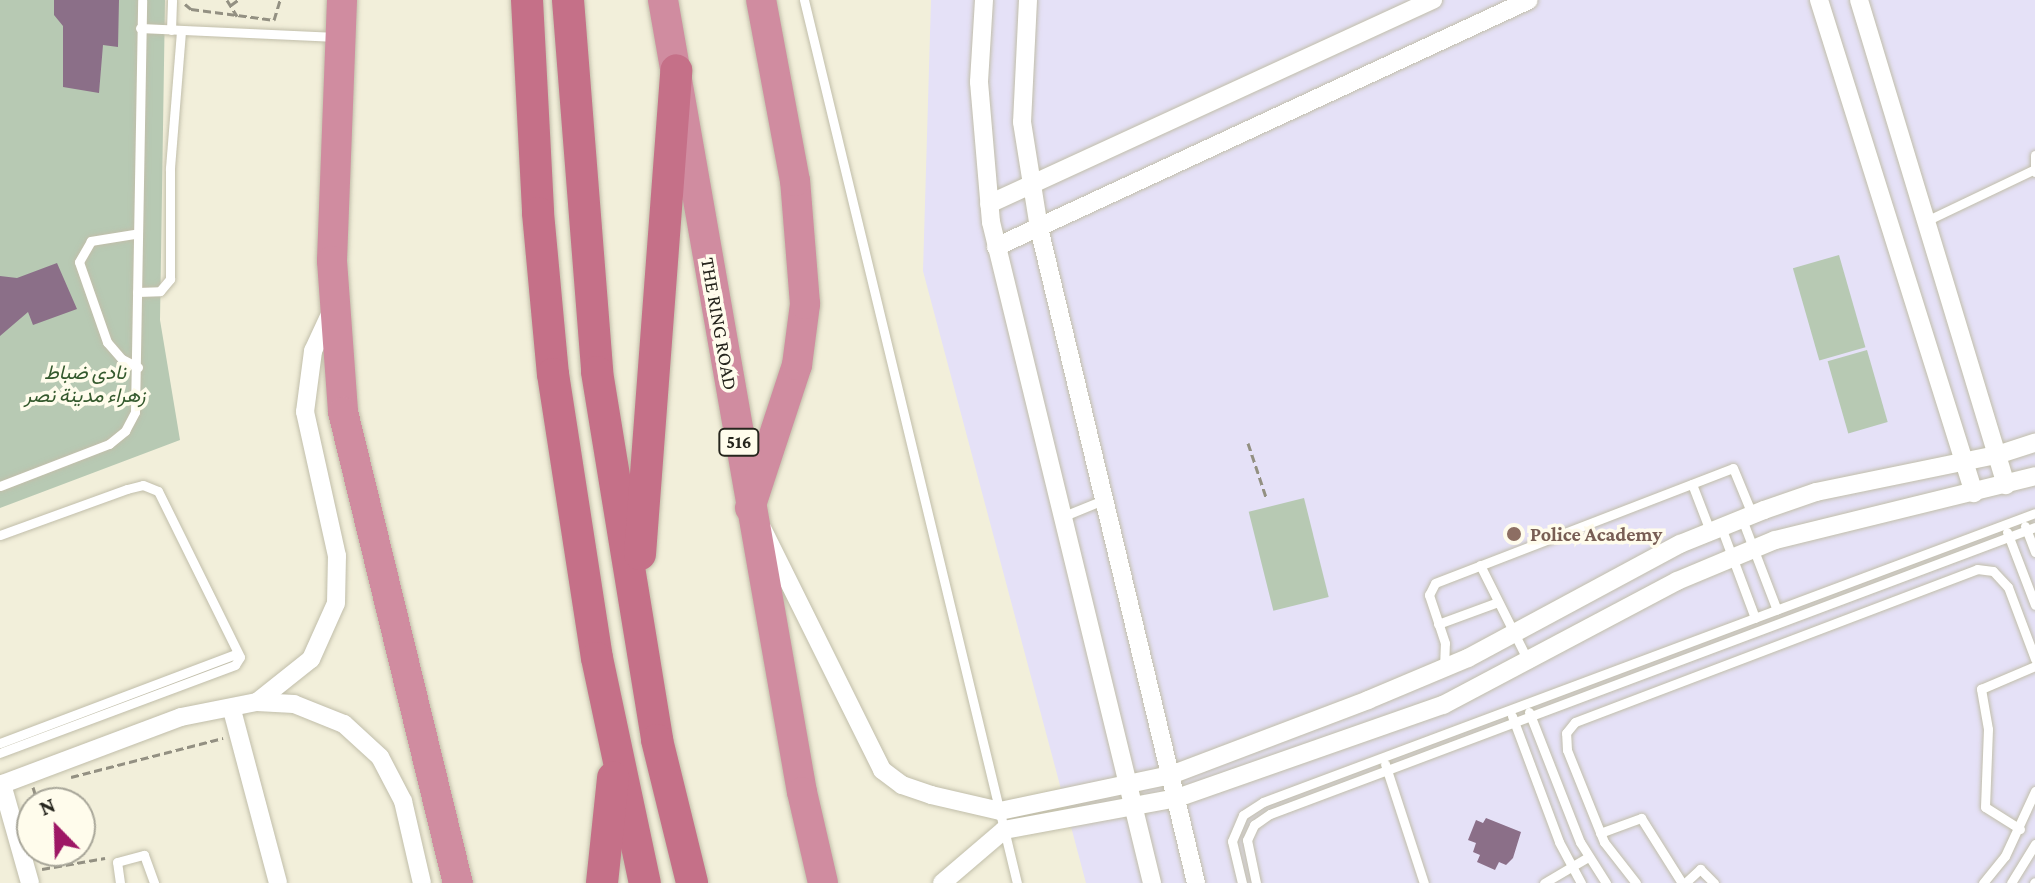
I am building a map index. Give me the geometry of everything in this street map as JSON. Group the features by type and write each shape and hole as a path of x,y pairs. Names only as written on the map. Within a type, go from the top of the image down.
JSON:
{"highway":[{"path":"342,0 333,308 343,412 458,883"},
{"path":"527,0 537,200 553,374 580,566 645,883"},
{"name":"516","path":"568,0 597,372 657,740 692,883"},
{"name":"THE RING ROAD","path":"663,0 750,510 823,883"},
{"path":"750,510 797,365 805,314 795,181 761,0"},
{"name":"516","path":"637,625 676,70"},
{"path":"602,883 617,755"}],"street":[{"path":"984,0 979,82 989,204 996,247 1152,883"},
{"path":"1028,0 1022,122 1031,186 1196,883"},
{"path":"989,204 1433,0"},
{"path":"996,247 1508,4 1529,0"},
{"path":"1819,0 1974,493"},
{"path":"1859,0 2006,485"},
{"path":"28,878 2,788 181,717 232,710 257,702 311,659 336,603 337,556 305,412 313,351 333,308"},
{"path":"750,510 776,547 882,770 931,795 1000,811 1171,775 1444,669 1634,566 1747,516 1816,492 1997,455 2035,443"},
{"path":"942,883 1004,830 1177,798 1443,705 1732,556 1849,519 1974,493 2035,476"},
{"path":"257,702 311,709 344,724 370,745 397,786 422,883"},
{"path":"232,710 278,883"}],"lane":[{"path":"0,486 118,438 135,412 138,367 134,234 142,0"},
{"path":"137,292 160,291 170,279 170,168 176,30 172,0"},
{"path":"804,0 1017,883"},
{"path":"140,28 340,37"},
{"path":"1926,221 2034,171 2035,155"},
{"path":"134,234 91,241 79,262 107,342 122,359 138,367"},
{"path":"1444,669 1445,643 1429,595 1435,583 1733,468 1754,548 1797,637"},
{"path":"1692,484 1732,556 1755,618"},
{"path":"0,535 127,489 143,485 158,491 238,653 235,665 0,753"},
{"path":"1064,516 1103,500"},
{"path":"1242,883 1232,841 1243,815 1263,802 2035,513"},
{"path":"2022,518 2031,529 2035,552"},
{"path":"2004,525 2035,605"},
{"path":"1256,883 1246,850 1249,832 1260,820 2031,529"},
{"path":"1480,565 1495,603 1515,633 1529,663"},
{"path":"1636,883 1600,833 1567,750 1569,728 1797,637 1985,569 2008,587 2035,659"},
{"path":"1438,624 1495,603"},
{"path":"1744,622 1756,653"},
{"path":"0,743 238,653"},
{"path":"2020,829 1985,807 1989,748 1981,689 2035,666"},
{"path":"1525,703 1588,857 1606,883"},
{"path":"1509,709 1571,867 1581,883"},
{"path":"1383,757 1424,883"},
{"path":"1983,883 2020,829 2035,791"},
{"path":"1600,833 1641,818 1684,883 1700,869 1714,883"},
{"path":"2011,883 2034,847"},
{"path":"120,883 115,865 144,855 154,883"},
{"path":"1544,883 1588,857"}],"path":[{"path":"184,0 191,9 274,20 280,0"},
{"path":"227,0 237,16"},
{"path":"231,5 238,0"},
{"path":"1248,443 1266,497"},
{"path":"62,779 238,734"},
{"path":"33,787 48,783"},
{"path":"96,858 115,865"},
{"path":"28,878 54,867"}],"shaded area":[{"name":"Police Academy","path":"931,0 2035,0 2035,883 1086,883 923,271"}],"green space":[{"name":"نادى ضباط زهراء مدينة نصر","path":"0,0 165,0 160,320 180,440 0,508"},
{"path":"1839,255 1865,347 1819,361 1793,268"},
{"path":"1867,350 1888,422 1848,433 1828,361"},
{"path":"1304,498 1329,597 1273,611 1249,512"}],"building":[{"path":"54,0 119,0 118,47 103,45 99,93 63,87 63,26 54,15"},
{"path":"57,263 77,309 33,325 28,312 0,336 0,276 17,278"},
{"path":"1486,818 1521,832 1513,858 1506,865 1499,862 1495,870 1477,862 1480,855 1473,852 1476,843 1468,840 1476,820 1483,823"}],"place":[{"name":"Police Academy","path":"1514,534"}]}
